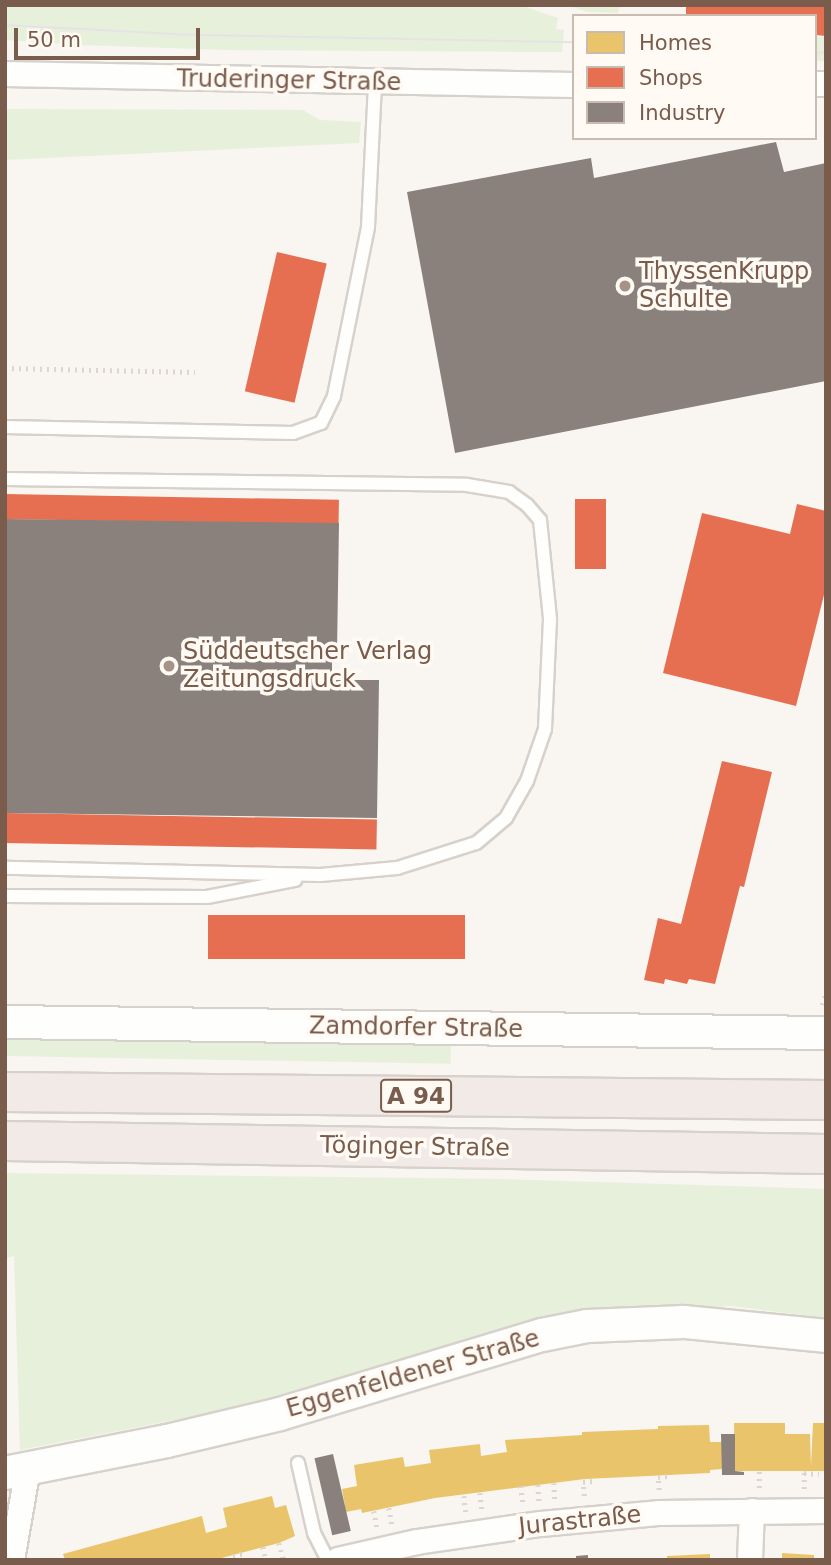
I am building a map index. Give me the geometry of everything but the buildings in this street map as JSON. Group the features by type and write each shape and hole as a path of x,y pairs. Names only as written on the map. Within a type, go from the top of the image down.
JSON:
{"highway":[{"name":"Töginger Straße","path":"5,1092 826,1100"},
{"name":"Töginger Straße","path":"5,1141 826,1154"}],"street":[{"name":"Truderinger Straße","path":"5,74 572,85"},
{"name":"Zamdorfer Straße","path":"5,1022 826,1034"},
{"name":"Eggenfeldener Straße","path":"16,1470 167,1441 281,1414 542,1335 587,1326 684,1322 826,1336"},
{"path":"12,1560 16,1470"},
{"path":"750,1560 752,1511"},
{"name":"Jurastraße","path":"338,1560 417,1542 541,1524 642,1514 826,1511"}],"lane":[{"path":"5,427 293,433 321,423 334,396 368,227 375,82"},
{"path":"5,479 467,485 509,492 527,505 540,520 550,620 545,729 527,781 506,818 476,843 397,868 320,875 207,897 5,896"},
{"path":"5,868 320,875"},
{"path":"298,1463 314,1533 327,1560"}],"path":[{"path":"5,368 195,372"},
{"path":"389,1508 393,1530"},
{"path":"279,1543 284,1560"},
{"path":"263,1547 266,1560"},
{"path":"234,1560 233,1556 244,1553"}],"green space":[{"path":"5,5 520,5 558,18 556,29 564,30 562,52 228,50 80,45 5,40"},
{"path":"568,5 620,5 618,13 587,12"},
{"path":"817,37 826,37 826,61 817,61"},
{"path":"5,109 303,110 320,120 361,122 359,143 5,160"},
{"path":"5,1035 451,1043 451,1064 5,1056"},
{"path":"5,1173 501,1179 826,1189 826,1318 731,1306 536,1320 288,1398 20,1450 14,1256 5,1258"}],"tram line":[{"path":"5,25 199,35 572,42"},
{"path":"817,53 826,52"}],"place":[{"name":"ThyssenKrupp Schulte","path":"625,286"},
{"name":"Süddeutscher Verlag Zeitungsdruck","path":"169,666"}]}
